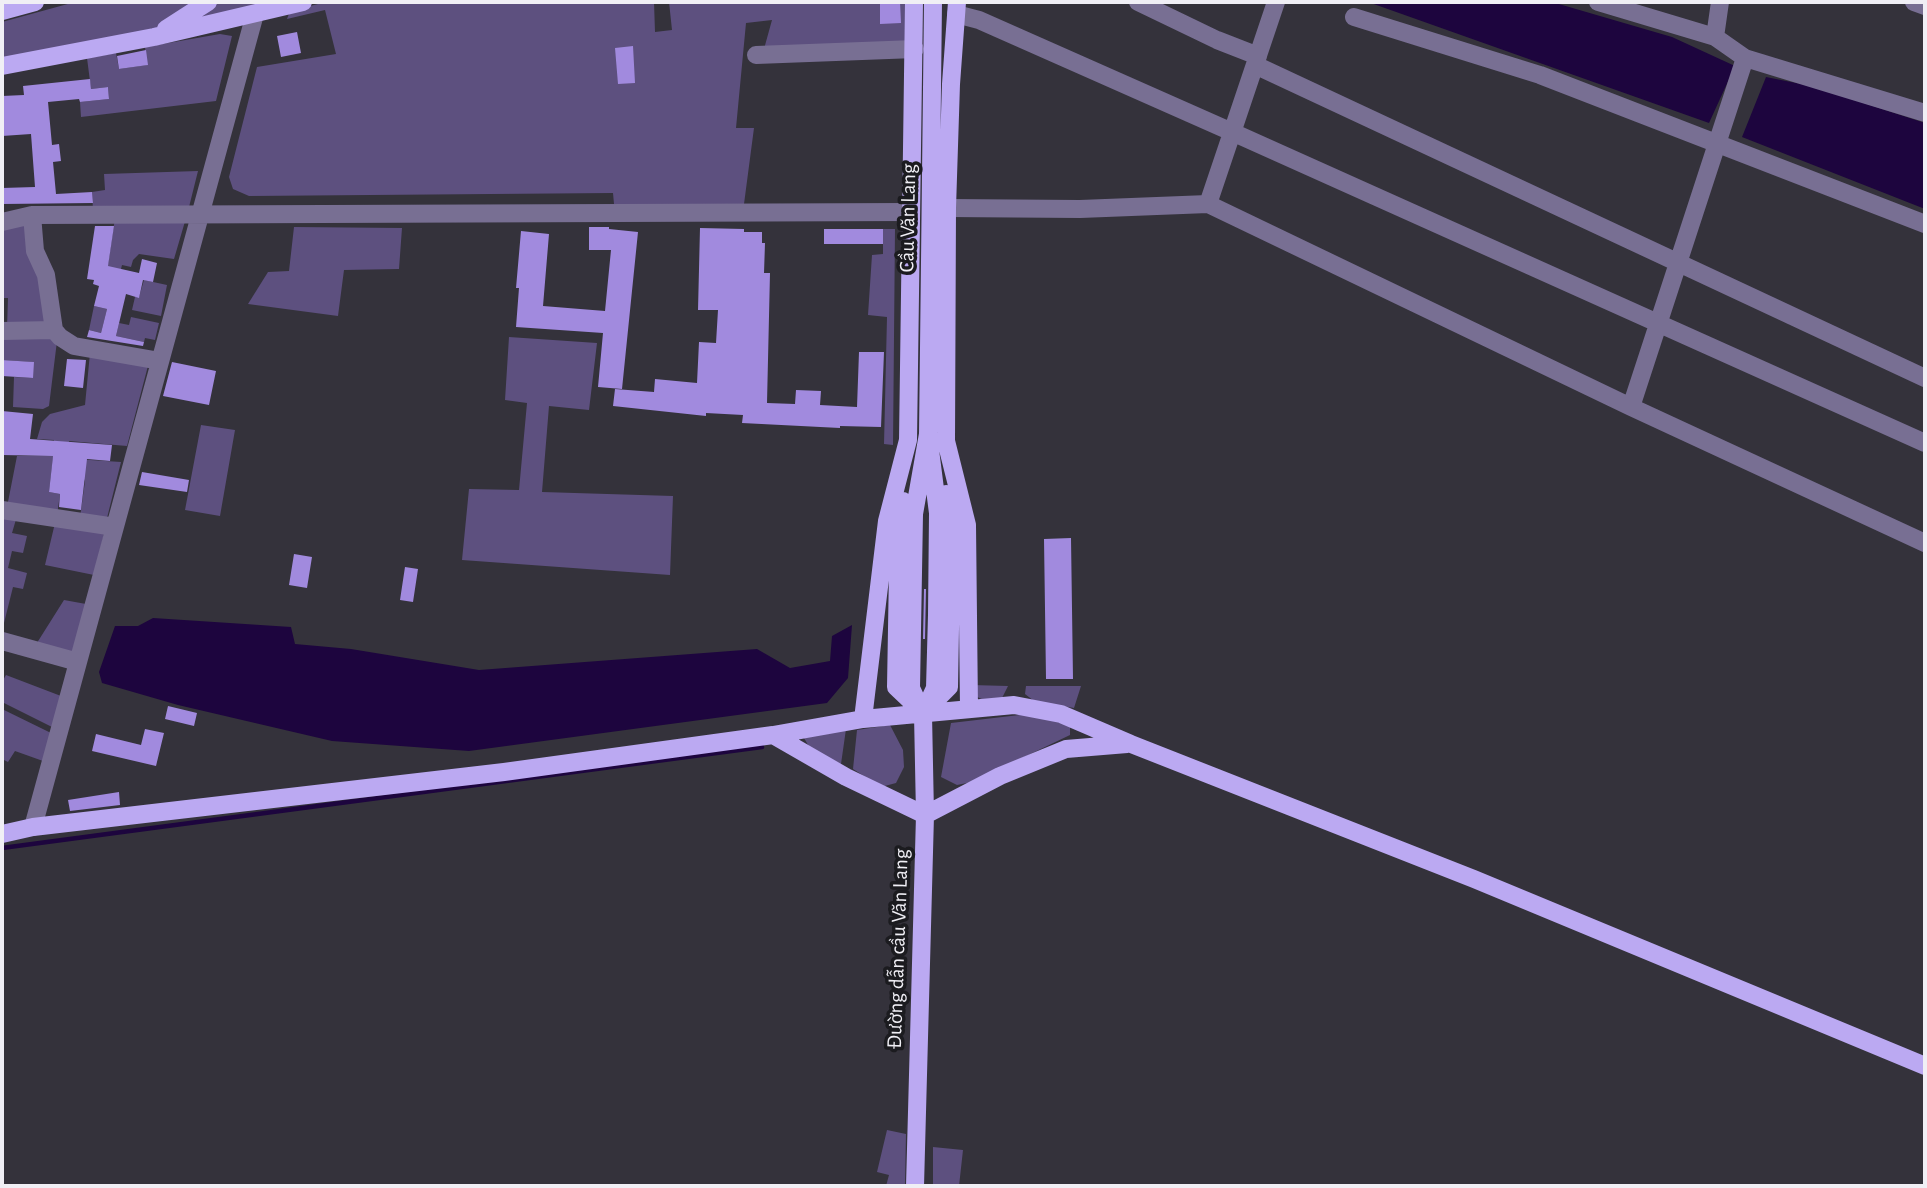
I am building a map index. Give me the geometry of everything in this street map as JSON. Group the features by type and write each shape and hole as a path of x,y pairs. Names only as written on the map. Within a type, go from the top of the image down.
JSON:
{"main road":[{"path":"2,11 35,2"},
{"path":"154,37 208,2"},
{"path":"2,65 154,37 303,2"},
{"path":"863,719 887,521 908,440 914,2"},
{"name":"Cầu Văn Lang","path":"928,435 933,2"},
{"path":"957,8 951,84 947,208 946,441 967,525 969,709"},
{"path":"923,714 935,688 937,615 938,513 928,435"},
{"path":"923,714 896,687 899,512 928,435"},
{"path":"2,834 33,827 490,774 863,719 1014,705 1061,714 1130,744 1474,879 1925,1066"},
{"name":"Đường dẫn cầu Văn Lang","path":"915,1186 925,815 923,714"},
{"path":"773,734 846,777 925,815 1000,776 1066,749 1130,744"}],"street":[{"path":"1138,2 1679,264 1925,378"},
{"path":"1208,204 1276,2"},
{"path":"1598,2 1715,37 1745,58 1925,113"},
{"path":"1715,37 1720,2"},
{"path":"1914,2 1925,6"},
{"path":"957,8 1925,443"},
{"path":"33,827 255,14"},
{"path":"1353,18 1540,75 1925,225"},
{"path":"756,55 915,49"},
{"path":"1631,407 1745,58"},
{"path":"947,208 1080,209 1208,204 1631,407 1925,543"},
{"path":"2,222 32,215 911,212"},
{"path":"32,215 35,251 50,289 54,330 60,337 74,346 160,361"},
{"path":"2,331 54,330"},
{"path":"2,510 115,527"},
{"path":"2,640 78,662"}],"shaded area":[{"path":"75,2 200,2 158,30 2,60 2,22"},
{"path":"213,2 267,2 190,21"},
{"path":"326,2 654,2 655,32 672,30 669,2 908,2 906,44 764,49 772,20 746,23 736,128 754,128 744,204 614,204 613,193 249,196 233,189 229,177 257,67 336,54 325,10 287,19 290,11"},
{"path":"1368,2 1552,2 1672,37 1735,66 1709,123"},
{"path":"220,34 232,36 216,101 81,117 80,102 109,99 108,87 91,89 87,58 116,53 119,69 147,65 145,47"},
{"path":"1766,77 1811,86 1925,123 1925,209 1742,137"},
{"path":"198,171 189,207 93,210 92,192 105,190 104,174"},
{"path":"115,218 186,218 174,259 139,254 131,267 122,265 118,281 104,291"},
{"path":"30,219 52,327 7,328 8,298 2,298 2,226"},
{"path":"294,227 402,228 399,269 344,270 338,316 248,304 268,272 289,271"},
{"path":"883,229 895,229 893,445 884,444 887,317 868,315 872,255 883,254"},
{"path":"144,280 167,285 161,316 132,310"},
{"path":"94,306 107,309 101,333 89,330"},
{"path":"131,317 159,323 155,340 145,338 144,342 116,336 119,323 129,325"},
{"path":"52,332 57,341 49,406 43,409 13,407 14,377 33,378 33,362 2,360 2,333"},
{"path":"509,337 597,343 589,410 549,406 542,492 673,496 670,575 462,560 469,489 519,490 527,403 505,400"},
{"path":"90,353 149,362 127,446 69,441 68,458 53,457 49,492 60,494 57,515 7,507 17,456 53,456 54,440 37,439 42,422 50,414 85,405"},
{"path":"201,425 235,430 220,516 185,510"},
{"path":"75,459 121,462 106,522 80,518 85,481"},
{"path":"2,512 17,516 12,533 27,536 23,553 12,551 8,568 27,573 23,589 13,587 2,631"},
{"path":"55,523 105,530 94,575 45,565"},
{"path":"64,600 86,604 72,656 35,646"},
{"path":"153,618 291,627 295,644 351,649 479,670 757,649 790,668 830,661 832,636 852,625 848,678 827,703 469,751 332,741 178,705 102,683 99,672 115,626 138,626"},
{"path":"6,675 61,696 52,727 2,702 2,682"},
{"path":"971,685 1008,686 1001,700 986,701 975,696"},
{"path":"1026,686 1081,686 1074,708 1034,701 1025,694"},
{"path":"2,709 51,733 43,761 15,751 8,762 2,759"},
{"path":"1028,714 1070,724 1070,735 972,782 957,785 941,777 951,723"},
{"path":"890,725 903,750 904,767 896,783 881,787 853,769 857,730"},
{"path":"846,729 841,764 811,750 804,738"},
{"path":"887,1130 906,1134 905,1186 886,1186 889,1175 877,1172"},
{"path":"933,1147 963,1150 959,1186 933,1186"}],"building":[{"path":"880,2 900,2 901,23 880,24"},
{"path":"297,32 301,53 281,57 277,36"},
{"path":"633,46 635,83 618,84 615,48"},
{"path":"146,50 148,65 119,69 117,56"},
{"path":"90,79 91,89 108,87 109,99 48,102 52,145 59,144 61,161 53,162 56,194 92,192 93,203 2,204 2,188 35,187 31,134 2,136 2,96 24,95 23,86"},
{"path":"95,226 114,226 108,266 139,273 142,259 157,263 153,282 143,280 139,298 126,294 116,336 144,342 143,346 87,337 89,330 101,333 107,309 94,306 99,286 93,284 94,280 87,279"},
{"path":"589,227 638,232 622,389 598,387 603,333 516,327 521,231 549,234 543,306 605,311 611,250 589,250"},
{"path":"700,228 762,232 762,243 765,243 764,273 770,273 767,403 795,404 796,390 821,391 820,405 857,407 859,352 884,352 881,427 840,428 742,423 743,415 706,413 706,416 613,406 615,389 654,392 655,379 697,383 699,342 716,343 718,310 698,310"},
{"path":"824,229 883,229 883,244 824,244"},
{"path":"67,359 86,360 83,388 64,386"},
{"path":"2,360 34,362 33,378 2,376"},
{"path":"172,362 216,371 209,405 163,396"},
{"path":"2,411 33,414 30,439 112,445 110,461 87,459 81,510 59,507 60,494 49,492 53,456 2,455"},
{"path":"142,472 189,480 187,492 139,485"},
{"path":"1071,538 1073,679 1046,679 1044,539"},
{"path":"294,554 312,557 307,588 289,585"},
{"path":"405,567 418,569 413,602 400,600"},
{"path":"924,589 926,589 923,639"},
{"path":"168,706 197,713 194,726 165,719"},
{"path":"145,729 164,733 156,766 92,751 96,734 141,745"},
{"path":"119,792 120,805 70,811 68,800"}],"waterway":[{"path":"2,848 762,747"}]}
